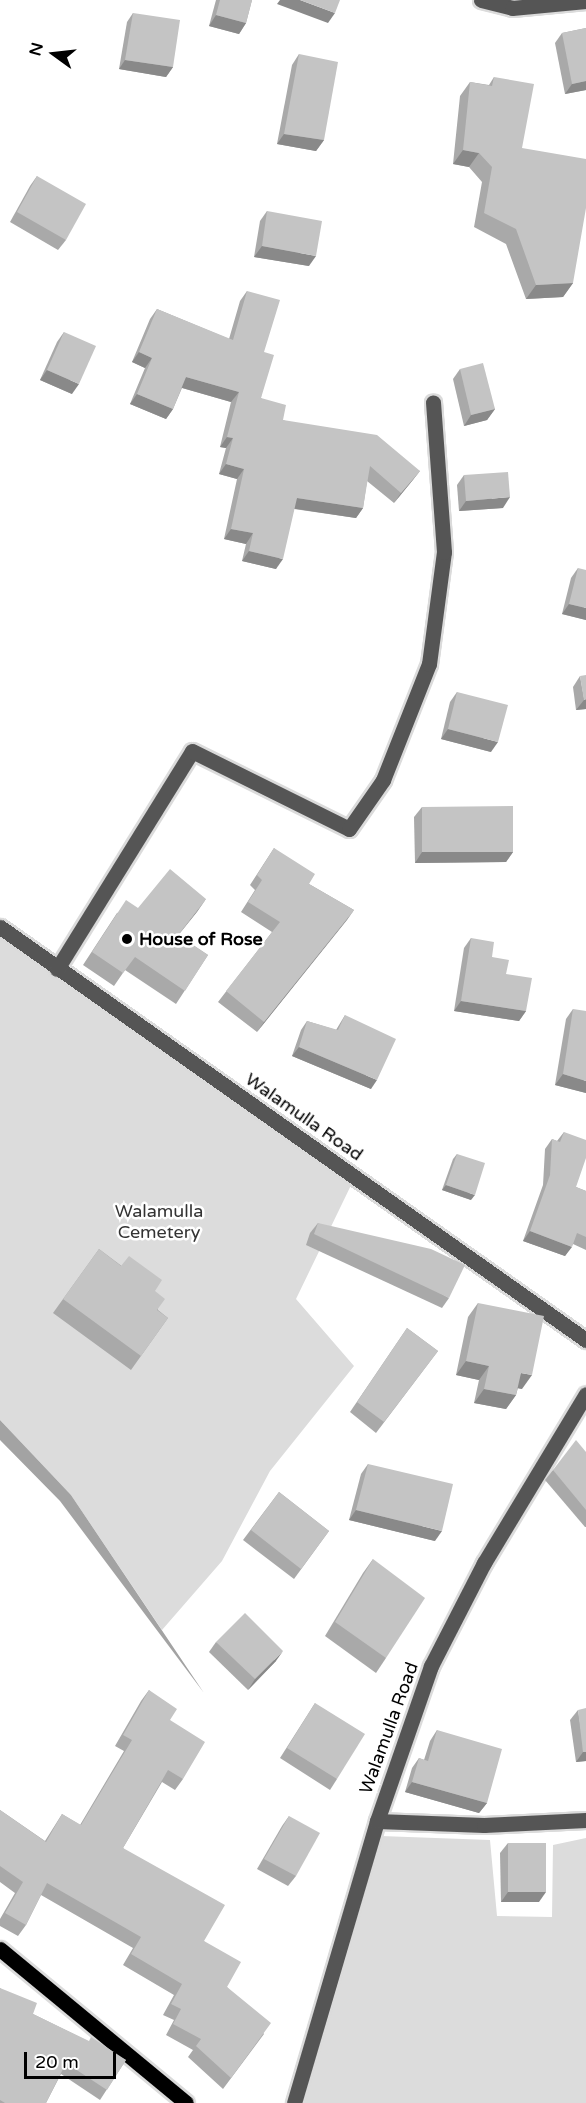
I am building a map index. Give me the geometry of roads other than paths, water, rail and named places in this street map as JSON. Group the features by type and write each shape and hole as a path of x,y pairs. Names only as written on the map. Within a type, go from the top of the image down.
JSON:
{"main road":[{"path":"0,1949 186,2103"}],"street":[{"path":"481,0 512,8 586,2"},
{"path":"57,969 192,751 349,829 383,780 429,664 444,552 433,402"},
{"name":"Walamulla Road","path":"0,927 586,1340"},
{"name":"Walamulla Road","path":"294,2103 377,1821 431,1666 484,1563 586,1394"},
{"path":"377,1821 484,1825 586,1820"}],"place":[{"name":"House of Rose","path":"127,939"}],"park label":[{"name":"Walamulla Cemetery","path":"159,1222"}]}
